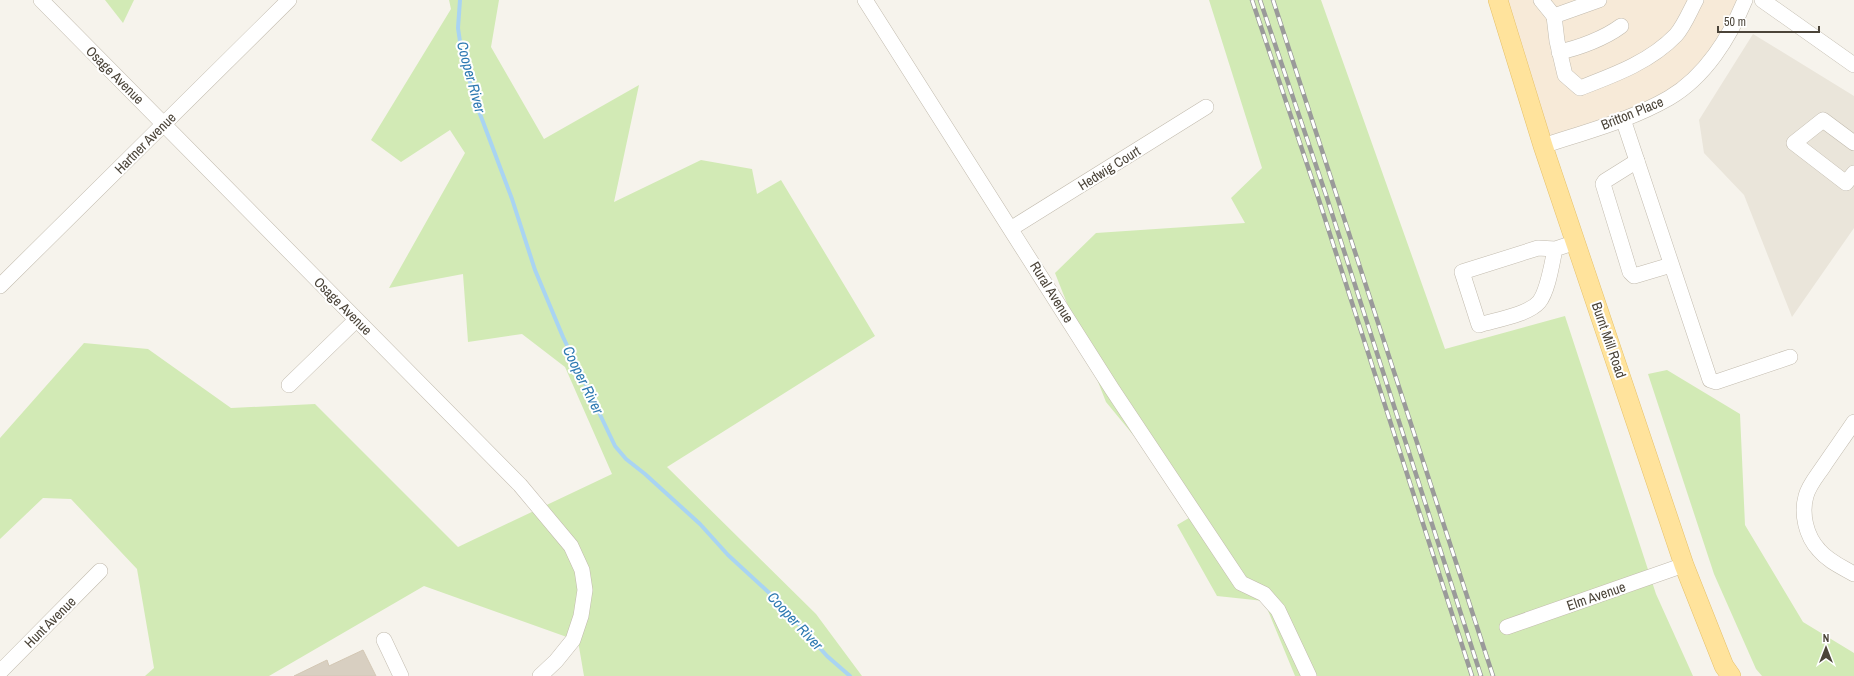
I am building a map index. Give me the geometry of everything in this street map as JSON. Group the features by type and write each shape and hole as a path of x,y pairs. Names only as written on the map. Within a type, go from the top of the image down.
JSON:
{"main road":[{"name":"Burnt Mill Road","path":"1498,0 1543,146 1684,565 1724,666 1731,676"}],"street":[{"name":"Osage Avenue","path":"41,0 520,485 571,546 582,570 585,590 581,616 573,640 556,661 540,676"},
{"name":"Hartner Avenue","path":"0,286 289,0"},
{"name":"Rural Avenue","path":"865,0 1012,228 1112,389 1241,583 1264,594 1278,610 1309,676"},
{"path":"1541,0 1554,16 1564,75 1580,88 1614,75 1649,56 1677,34 1696,0"},
{"path":"1554,16 1599,0"},
{"name":"Britton Place","path":"1543,146 1623,119 1670,97 1689,83 1704,67 1730,32 1745,0"},
{"path":"1762,0 1854,65"},
{"path":"1559,52 1576,48 1612,33 1621,26"},
{"name":"Hedwig Court","path":"1012,228 1206,107"},
{"path":"1623,119 1710,380 1716,382 1790,357"},
{"path":"1854,142 1823,120 1794,143 1846,183 1854,173"},
{"path":"1637,160 1605,181 1603,184 1630,272 1634,276 1671,265"},
{"path":"1555,249 1544,294 1539,302 1530,310 1479,325 1462,272 1538,248 1555,249 1576,242"},
{"path":"289,385 356,320"},
{"path":"1854,422 1812,483 1806,495 1804,507 1805,524 1811,539 1818,550 1854,574"},
{"name":"Elm Avenue","path":"1507,627 1684,565"},
{"name":"Hunt Avenue","path":"0,672 100,572"},
{"path":"384,640 401,676"}],"shaded area":[{"path":"1498,0 1745,0 1731,32 1670,97 1543,146"},
{"path":"1753,34 1854,96 1854,228 1792,317 1744,195 1704,153 1699,120"}],"green space":[{"path":"105,0 134,0 123,23"},
{"path":"449,0 499,0 491,47 544,139 639,85 614,202 701,160 752,169 757,194 781,180 875,336 667,467 816,614 862,676 584,676 578,641 424,586 269,676 145,676 154,668 137,569 71,499 43,498 0,539 0,438 84,343 148,349 231,408 315,404 458,547 612,474 565,367 522,334 468,342 463,274 389,288 465,153 450,130 401,162 371,140 451,9"},
{"path":"1209,0 1321,0 1445,349 1565,316 1656,594 1693,676 1295,676 1264,601 1217,596 1177,525 1194,515 1162,470 1106,402 1055,273 1096,233 1245,223 1231,198 1262,168"},
{"path":"1667,370 1740,414 1745,525 1803,622 1854,653 1854,676 1762,676 1756,669 1714,574 1648,374"}],"building":[{"path":"363,650 376,676 294,676 327,660 329,666"}],"waterway":[{"name":"Cooper River","path":"460,0 458,28 462,55 477,106 512,199 535,270 563,337 615,446 626,459 645,474 700,524 728,555 778,601 827,656 850,676"}],"railway":[{"path":"1252,0 1318,197 1472,676"},
{"path":"1260,0 1326,195 1481,676"},
{"path":"1273,0 1493,676"}]}
